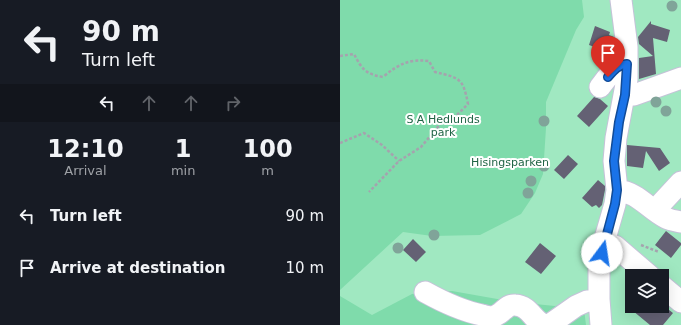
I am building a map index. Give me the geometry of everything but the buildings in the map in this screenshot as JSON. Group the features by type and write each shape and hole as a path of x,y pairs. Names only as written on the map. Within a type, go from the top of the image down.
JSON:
{"street":[{"path":"601,325 599,267 604,242 615,204 617,190 614,161 619,122 625,95 627,64 627,47 621,0"},
{"path":"600,87 617,67 627,64"},
{"path":"625,95 634,95 681,78"},
{"path":"654,210 681,182"},
{"path":"617,190 626,191 633,194 668,219 681,222"},
{"path":"604,242 615,246 642,269"},
{"path":"425,292 449,305 475,314 491,317 499,314 507,306 514,304 524,306 537,321 545,325"},
{"path":"669,292 681,302"},
{"path":"549,325 576,306 587,301 599,299"}],"path":[{"path":"340,56 354,54 362,69 372,75 383,77 398,65 416,60 429,61 435,72 455,77 465,87 468,104 456,116 443,121 421,147 399,161 369,192"},
{"path":"340,144 364,133 382,145 399,161"},
{"path":"635,244 645,246 659,252"}],"green space":[{"name":"Hisingsparken","path":"340,0 681,0 681,325 340,325"},
{"name":"S A Hedlunds park","path":"340,0 582,0 584,17 576,30 546,102 543,174 535,193 521,214 480,235 432,236 403,232 340,290"},
{"path":"452,291 515,302 555,306 583,301 586,325 340,325 340,296 372,315 412,294"}],"route":[{"path":"602,253 615,204 617,190 614,161 616,138 625,95 627,64 617,67 608,77"}]}
